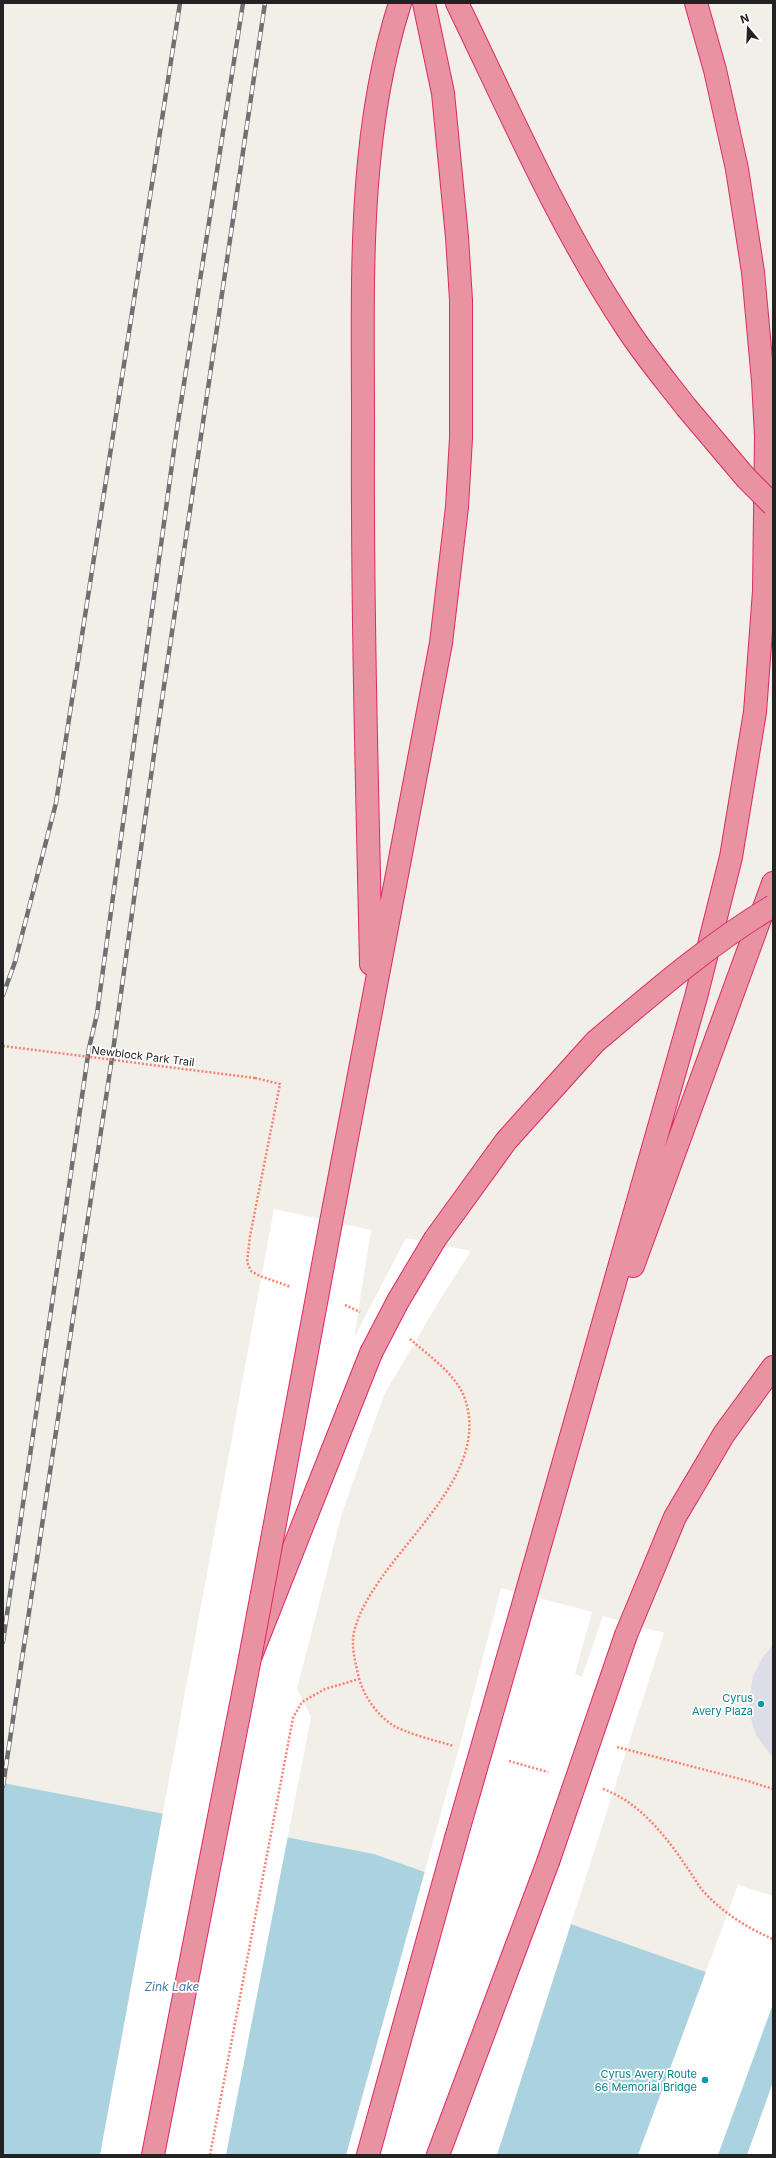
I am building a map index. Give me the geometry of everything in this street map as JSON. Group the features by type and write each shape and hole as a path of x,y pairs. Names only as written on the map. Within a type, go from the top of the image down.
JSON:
{"highway":[{"path":"372,1007 363,538 363,251 368,159 386,47 400,3"},
{"path":"153,2155 250,1658 441,643 457,507 461,438 461,300 457,237 443,93 424,3"},
{"path":"457,3 533,161 578,247 626,328 686,407 746,478 773,505"},
{"path":"368,2155 570,1436 694,1004 731,858 755,712 764,591 766,436 763,381 753,272 738,169 715,70 696,3"},
{"path":"570,1436 773,883"},
{"path":"250,1658 371,1353 398,1300 435,1239 506,1140 595,1042 682,970 744,923 773,906"},
{"path":"438,2155 548,1862 626,1635 676,1517 724,1434 773,1367"}],"path":[{"name":"Newblock Park Trail","path":"3,1046 255,1078 280,1084"},
{"path":"210,2155 293,1718 302,1702 324,1689 359,1679"},
{"path":"609,1746 748,1780 773,1789"},
{"path":"599,1787 612,1792 631,1804 649,1820 667,1840 702,1890 718,1906 752,1930 773,1939"}],"shaded area":[{"name":"Cyrus Avery Plaza","path":"773,1645 773,1758 756,1735 750,1716 749,1701 753,1676 762,1658"}],"water":[{"name":"Zink Lake","path":"3,1783 374,1854 773,1996 773,2155 3,2155"}],"pier":[{"path":"274,1209 371,1230 354,1338 406,1238 471,1251 439,1301 384,1395 342,1513 297,1689 311,1717 226,2155 100,2155"},
{"path":"501,1588 592,1612 575,1674 582,1677 603,1616 664,1633 497,2155 346,2155 461,1741"},
{"name":"Cyrus Avery Route 66 Memorial Bridge","path":"738,1885 773,1896 773,2004 718,2155 638,2155"},
{"path":"773,2082 773,2155 747,2155"}],"railway":[{"path":"3,995 15,962 56,803 180,3"},
{"path":"3,1642 89,1048 97,1014 176,435 243,3"},
{"path":"3,1786 113,1051 155,747 265,3"}],"place":[{"name":"Cyrus Avery Plaza","path":"761,1704"},
{"name":"Cyrus Avery Route 66 Memorial Bridge","path":"705,2080"}]}
